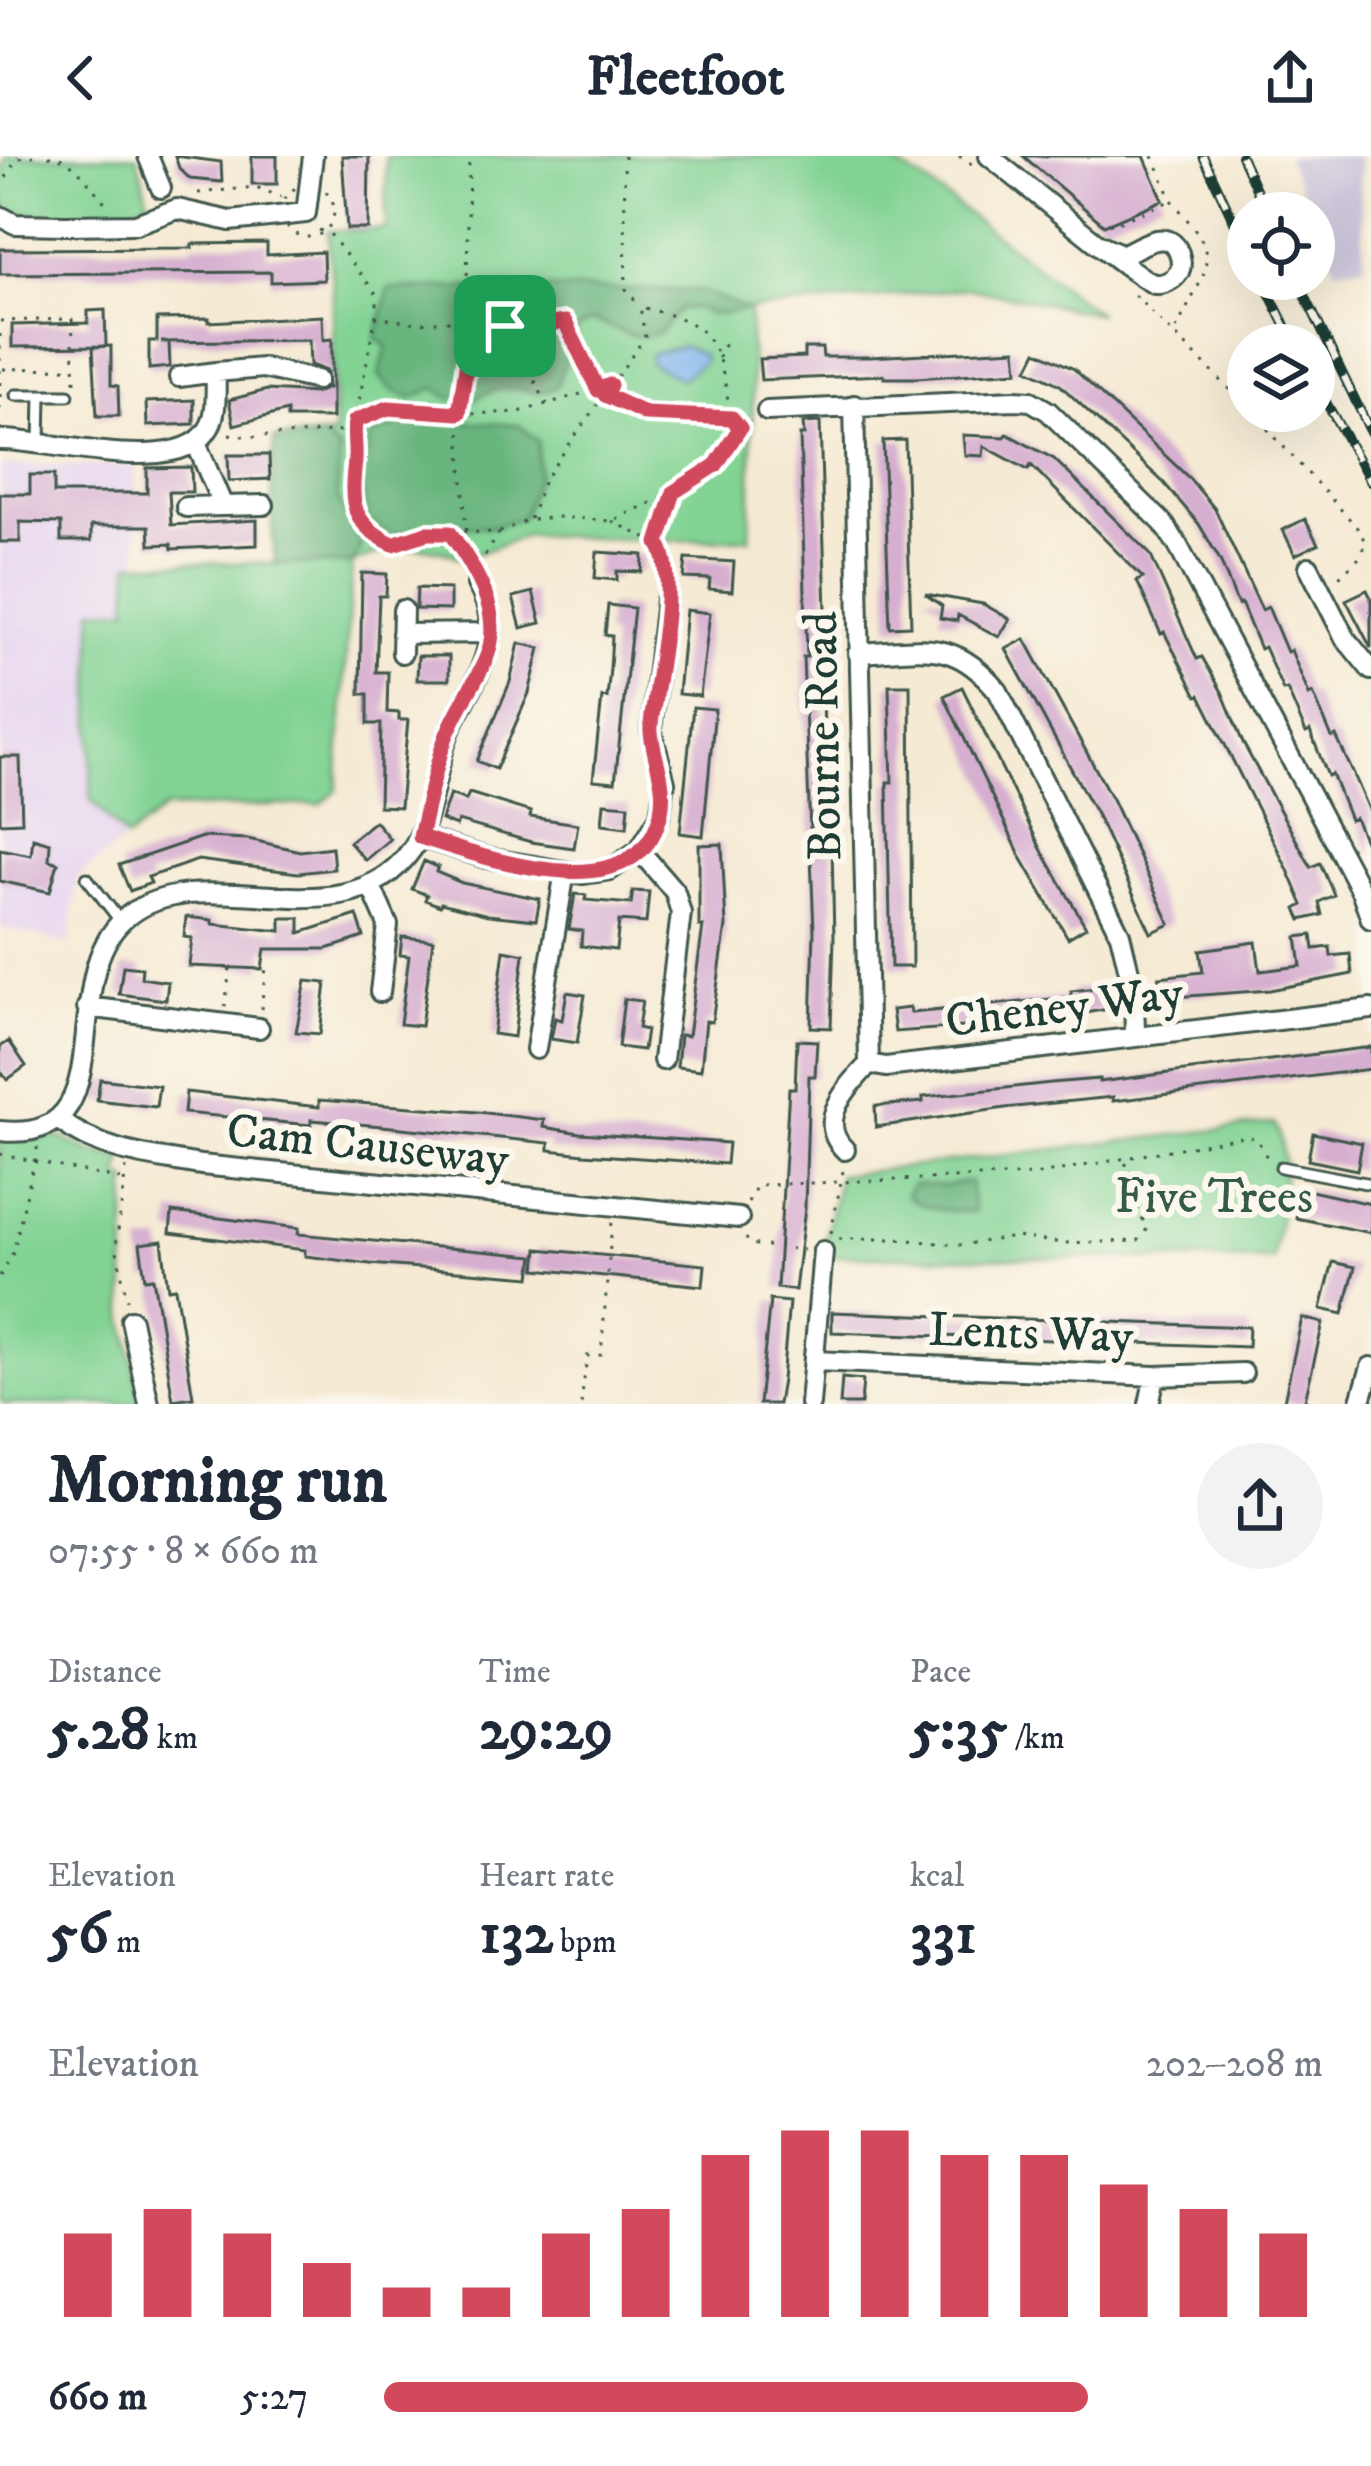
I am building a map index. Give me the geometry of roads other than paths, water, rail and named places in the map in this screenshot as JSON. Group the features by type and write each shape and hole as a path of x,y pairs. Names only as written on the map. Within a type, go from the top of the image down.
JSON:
{"street":[{"path":"148,156 160,188"},
{"path":"313,156 306,213 319,230"},
{"path":"989,156 1144,279 1169,282 1182,260 1178,248 1167,240 1154,238 1123,254 1103,246"},
{"path":"0,216 15,224 111,225 136,224 177,209 230,220 306,213"},
{"path":"1143,244 1136,256 1144,279"},
{"path":"178,377 263,368 316,380"},
{"path":"0,440 170,452 196,443 210,427 216,372"},
{"path":"766,411 1031,401 1048,411 1163,523 1362,893 1371,920"},
{"name":"Bourne Road","path":"854,405 868,1064"},
{"path":"196,443 223,506"},
{"path":"186,507 264,505"},
{"path":"1309,567 1345,638 1371,670"},
{"path":"0,1131 38,1131 60,1121 75,1099 87,1006 105,946 121,922 146,904 191,894 318,897 370,884 398,866 420,837 446,736 488,656 491,614 477,584"},
{"path":"420,837 487,858 566,871 610,870 639,850 660,816 665,782 651,730 665,600"},
{"path":"403,610 402,643 491,633"},
{"path":"858,653 940,650 960,655 981,670 998,692 1120,934 1134,992 1135,1035"},
{"path":"639,850 675,892 681,914 663,1060"},
{"path":"536,1049 566,871"},
{"path":"370,884 388,925 380,992"},
{"path":"87,1006 259,1028"},
{"name":"Cheney Way","path":"868,1064 886,1066 1371,1009"},
{"path":"845,1150 832,1131 833,1115 842,1095 868,1064"},
{"name":"Cam Causeway","path":"60,1121 92,1142 201,1165 739,1218"},
{"path":"810,1404 826,1245"},
{"path":"131,1320 149,1404"},
{"name":"Lents Way","path":"814,1361 1155,1376 1244,1373"},
{"path":"1360,1404 1371,1366"},
{"path":"1149,1404 1155,1376"}],"lane":[{"path":"16,395 72,393"},
{"path":"40,443 41,395"},
{"path":"87,878 121,922"},
{"path":"1281,1167 1371,1184"}],"water":[{"path":"683,346 703,355 703,362 681,379 650,363 651,354"}],"railway":[{"path":"1203,156 1227,207"},
{"path":"1241,156 1257,192"},
{"path":"1272,300 1284,324"},
{"path":"1307,300 1371,433"},
{"path":"1335,418 1371,482"}],"park label":[{"name":"Five Trees","path":"1214,1195"}]}
